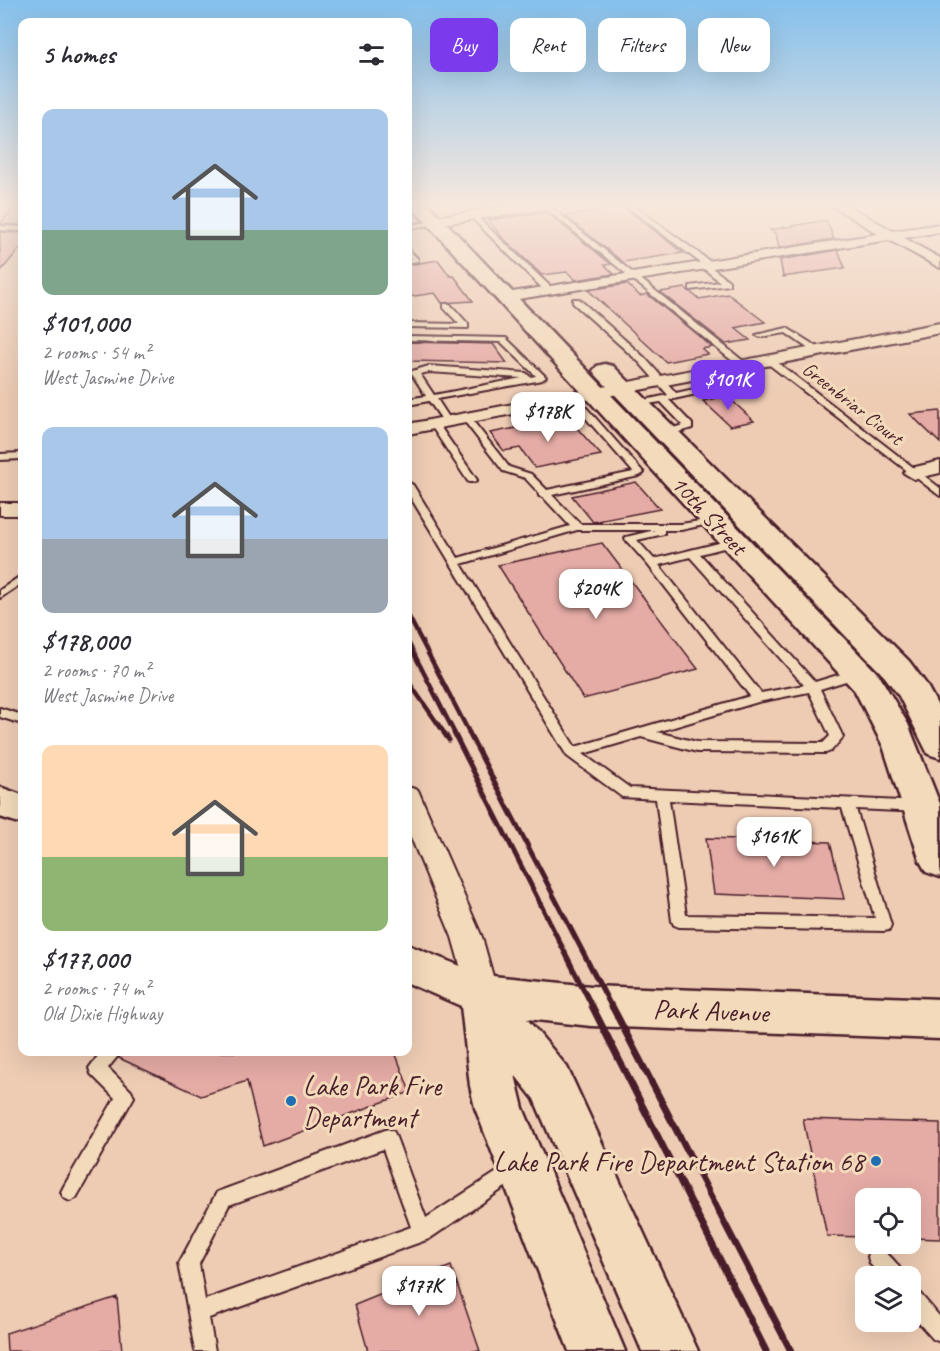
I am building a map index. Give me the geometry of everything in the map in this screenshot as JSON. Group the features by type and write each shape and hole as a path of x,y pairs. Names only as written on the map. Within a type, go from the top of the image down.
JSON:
{"main road":[{"name":"10th Street","path":"485,268 506,297 625,395 666,433 897,669 914,692 940,745"},
{"name":"10th Street","path":"508,268 543,298"},
{"name":"10th Street","path":"592,357 625,395 714,520 858,673 881,703 931,808 940,861"},
{"name":"Park Avenue","path":"412,966 482,994 591,1006 940,1019"},
{"path":"482,994 493,1086 597,1351"},
{"path":"482,994 537,1068 551,1083 670,1351"}],"street":[{"path":"506,297 543,298 632,277 688,268"},
{"path":"412,428 466,418 625,395 710,373 940,328"},
{"path":"914,473 940,467"},
{"path":"0,509 18,509"},
{"path":"412,806 467,937 482,994"}],"lane":[{"path":"620,268 744,366"},
{"path":"693,288 726,283 710,268"},
{"path":"542,494 639,473 625,395 642,360 576,301"},
{"path":"412,325 465,326 447,306"},
{"path":"760,335 787,330 819,352"},
{"path":"412,338 502,340 542,378"},
{"name":"Greenbriar Ciourt","path":"770,361 940,493"},
{"path":"472,480 441,423 433,398 415,373 429,369 542,378"},
{"path":"625,395 674,396 720,386 722,384 710,373"},
{"path":"412,401 542,378"},
{"path":"625,395 674,396"},
{"path":"466,418 506,470 528,476 542,494 577,527"},
{"path":"0,457 18,456"},
{"path":"412,492 572,753 627,792 931,808"},
{"path":"714,520 630,539 652,562 758,698"},
{"path":"455,562 577,527 681,527"},
{"path":"652,562 735,542"},
{"path":"641,732 697,747 826,748 837,737 813,687 692,552"},
{"path":"0,595 18,581"},
{"path":"572,753 758,698 813,687 858,673"},
{"path":"0,712 18,719"},
{"path":"662,795 679,921 884,926 847,803"},
{"path":"70,1192 125,1097 97,1068 108,1056"},
{"path":"204,1351 189,1263 223,1198 388,1138 422,1232"},
{"path":"198,1312 422,1232 523,1165"},
{"path":"878,1257 886,1266"},
{"path":"921,1310 940,1332"}],"building":[{"path":"412,268 444,268 450,276 454,276 473,301 442,303 435,293 412,296"},
{"path":"535,268 608,268 614,274 576,280 567,272 542,275"},
{"path":"781,268 845,268 783,277"},
{"path":"627,284 640,296 647,294 712,347 702,349 708,354 666,362 588,290"},
{"path":"685,288 699,299 728,294 765,322 735,328 750,340 726,344 660,292"},
{"path":"412,342 493,344 507,363 412,361"},
{"path":"727,396 754,421 730,426 703,401"},
{"path":"940,411 940,443 910,414"},
{"path":"568,418 601,455 535,468 520,448 504,451 490,433"},
{"path":"636,482 660,509 593,522 572,496"},
{"path":"602,543 698,669 583,699 498,565"},
{"path":"706,838 830,842 844,899 714,894"},
{"path":"120,1056 396,1056 410,1092 263,1146 247,1081 201,1096 119,1058"},
{"name":"Lake Park Fire Department Station 68","path":"803,1119 940,1123 940,1239 921,1238 921,1188 855,1188 855,1237 827,1236"},
{"path":"451,1266 480,1351 368,1351 355,1305"},
{"path":"117,1297 122,1351 7,1351 6,1333"}],"railway":[{"path":"412,623 470,734"},
{"path":"412,650 455,734"},
{"path":"412,687 445,734"},
{"path":"444,733 449,740"},
{"path":"454,733 593,1008"},
{"path":"469,733 612,1008"},
{"path":"592,1006 766,1351"},
{"path":"612,1006 791,1351"}],"place":[{"name":"Lake Park Fire Department","path":"291,1101"},
{"name":"Lake Park Fire Department Station 68","path":"876,1161"}]}
